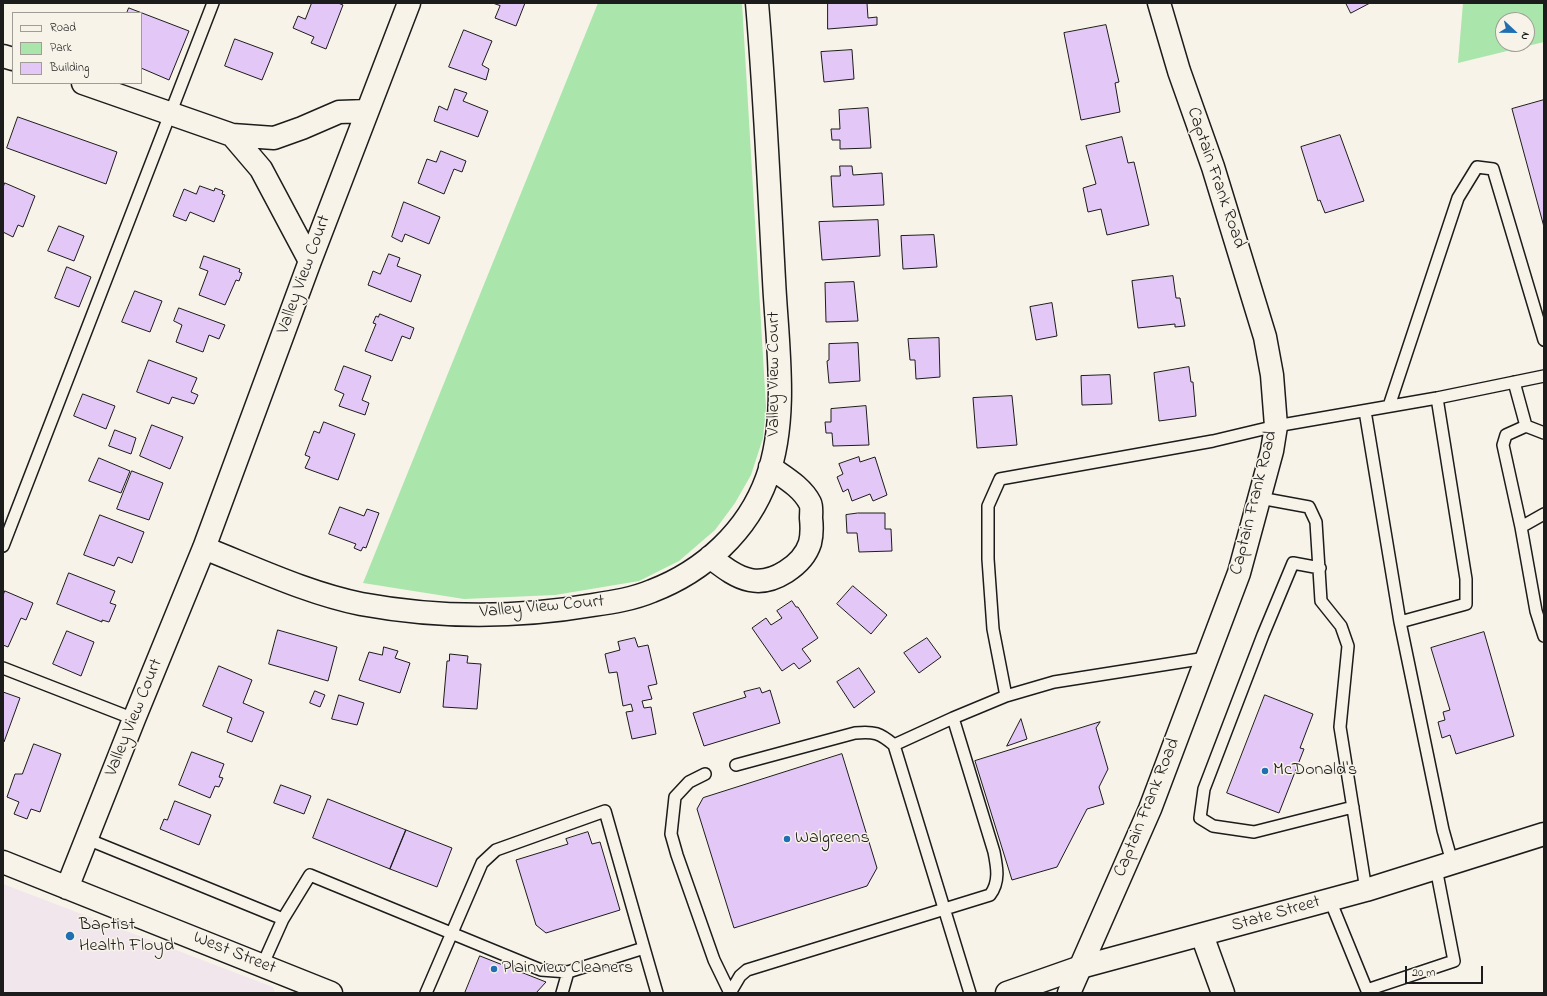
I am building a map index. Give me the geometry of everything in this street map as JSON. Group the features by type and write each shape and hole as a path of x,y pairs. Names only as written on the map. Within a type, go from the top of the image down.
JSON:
{"street":[{"name":"Valley View Court","path":"67,888 204,548 310,261 409,3"},
{"name":"Valley View Court","path":"204,548 323,594 360,603 407,611 451,614 508,614 565,610 621,600 650,592 675,581 710,557 739,529 756,505 770,467 775,449 779,419 779,389 764,92 757,3"},
{"name":"Captain Frank Road","path":"1069,993 1150,809 1239,574 1272,451 1276,426 1272,375 1262,324 1213,167 1179,71 1159,3"},
{"path":"86,84 232,135 274,138 339,112 367,111"},
{"path":"232,135 262,169 310,261"},
{"path":"710,557 740,577 751,580 763,579 778,577 799,559 810,544 812,532 811,505 801,490 770,467"},
{"name":"State Street","path":"1007,993 1081,966 1202,935 1366,890 1544,834"},
{"name":"West Street","path":"3,862 331,993"},
{"path":"1202,935 1223,993"}],"lane":[{"path":"3,546 213,3"},
{"path":"1389,406 1458,198 1477,167 1493,169 1544,340"},
{"path":"1006,696 993,629 988,560 988,506 1000,479 1213,442 1276,426 1437,398 1544,376"},
{"path":"1514,382 1526,426"},
{"path":"1400,622 1466,604 1466,579 1437,398"},
{"path":"1330,900 1368,991 1454,961 1444,865 1443,830 1400,622 1365,411"},
{"path":"1544,433 1526,426 1506,435 1503,445 1521,526 1536,611 1544,636"},
{"path":"1260,498 1309,507 1316,522 1321,601 1341,626 1348,646 1340,727 1366,890"},
{"path":"1521,526 1544,514"},
{"path":"1320,568 1293,563 1263,635 1204,789 1200,818 1213,826 1254,832 1353,807"},
{"path":"894,745 1006,696 1054,682 1206,658"},
{"path":"3,668 134,720"},
{"path":"730,993 740,976 747,970 990,895 996,882 997,869 994,852 953,718"},
{"path":"736,765 855,733 870,731 882,736 894,745 970,993"},
{"path":"705,774 689,782 675,797 671,834 676,855 714,960 730,993"},
{"path":"426,993 482,863 496,850 605,811 657,993"},
{"path":"87,839 283,919"},
{"path":"262,966 283,919 310,875 541,970 568,972 644,948"},
{"path":"562,993 568,972"}],"shaded area":[{"name":"Baptist Health Floyd","path":"3,884 273,987 275,993 3,993"}],"green space":[{"path":"598,3 742,3 766,407 763,438 751,475 735,503 715,530 679,561 639,581 555,595 464,599 363,583"},
{"path":"1463,3 1544,3 1544,42 1535,44 1535,12 1495,12 1495,52 1503,52 1458,63"}],"building":[{"path":"312,3 338,3 343,5 326,49 311,43 314,37 293,28 298,16 305,19"},
{"path":"493,3 525,3 516,26 495,18 500,6"},
{"path":"828,3 867,3 868,18 877,17 877,25 828,29"},
{"path":"1346,3 1370,3 1351,13"},
{"path":"129,8 139,12 127,12"},
{"path":"142,13 189,31 169,80 142,68"},
{"path":"1106,25 1119,82 1115,83 1120,112 1081,120 1064,33"},
{"path":"464,30 492,41 482,65 489,69 486,80 449,67"},
{"path":"235,39 273,53 262,80 225,66"},
{"path":"852,50 854,79 824,82 821,52"},
{"path":"455,89 467,93 463,101 488,111 478,137 434,121 439,106 447,110"},
{"path":"1544,100 1544,227 1512,109"},
{"path":"868,108 871,148 840,149 840,140 832,140 831,129 840,129 839,110"},
{"path":"18,117 117,152 106,184 7,148"},
{"path":"1340,135 1364,201 1325,213 1320,200 1318,201 1301,147"},
{"path":"1122,137 1128,163 1134,162 1149,225 1107,235 1101,209 1088,212 1083,188 1096,184 1086,146"},
{"path":"441,151 466,161 462,172 454,169 444,194 418,183 427,159 436,162"},
{"path":"840,166 852,166 853,175 882,173 884,205 833,207 831,176 840,176"},
{"path":"5,183 35,196 23,227 18,225 13,237 3,232 3,188"},
{"path":"200,186 214,191 215,188 223,191 222,194 225,195 214,222 190,212 186,221 173,216 184,189 196,194"},
{"path":"404,202 440,217 429,244 405,234 402,242 392,237"},
{"path":"878,220 880,256 822,260 819,222"},
{"path":"59,226 84,236 74,261 48,251"},
{"path":"934,235 937,267 903,269 901,236"},
{"path":"389,254 400,258 397,266 421,275 411,302 368,285 373,271 380,274"},
{"path":"204,256 240,269 239,272 242,273 239,281 236,280 225,305 199,295 208,271 200,268"},
{"path":"67,267 91,277 79,307 55,298"},
{"path":"1173,276 1176,298 1180,298 1185,326 1175,327 1175,324 1138,328 1132,281"},
{"path":"854,282 858,321 826,322 825,283"},
{"path":"135,291 162,301 150,332 122,322"},
{"path":"1052,303 1057,336 1036,340 1030,307"},
{"path":"179,308 225,325 219,339 209,335 203,352 176,342 182,325 174,321"},
{"path":"380,314 414,328 410,339 402,336 392,361 365,351 376,324 373,323 376,316 378,317"},
{"path":"939,338 940,377 916,379 915,360 910,360 908,339"},
{"path":"858,343 860,381 829,383 827,361 829,360 829,344"},
{"path":"149,360 197,378 191,392 198,395 194,404 172,397 169,404 137,392"},
{"path":"344,366 371,376 362,400 369,403 365,415 339,406 344,394 335,390"},
{"path":"1189,367 1191,382 1193,382 1196,416 1159,421 1154,373"},
{"path":"1110,375 1112,404 1082,405 1081,376"},
{"path":"83,394 115,406 106,429 74,416"},
{"path":"1012,396 1017,445 977,448 973,398"},
{"path":"866,406 869,445 833,446 832,433 826,433 825,422 831,422 831,409"},
{"path":"324,422 355,434 338,480 305,468 310,457 305,455 314,431 319,433"},
{"path":"152,425 183,437 170,469 140,456"},
{"path":"115,430 136,438 131,454 109,446"},
{"path":"859,457 860,462 875,457 887,495 873,501 870,494 852,501 848,489 843,492 837,477 843,474 839,464"},
{"path":"99,458 130,471 121,493 89,481"},
{"path":"132,471 163,483 149,520 117,509"},
{"path":"340,507 364,516 367,509 379,513 366,548 363,547 361,551 354,548 356,544 329,534"},
{"path":"858,513 885,513 885,529 891,529 892,551 859,552 857,533 847,533 846,515"},
{"path":"100,515 144,532 132,563 118,557 114,566 84,555"},
{"path":"69,573 115,591 110,603 116,605 109,622 102,620 102,622 57,604"},
{"path":"853,586 887,615 871,634 837,604"},
{"path":"5,591 33,603 26,620 21,618 8,647 3,645 3,596"},
{"path":"792,601 796,607 798,607 818,638 802,649 811,661 799,669 794,663 782,671 752,628 766,618 771,625 782,618 777,611"},
{"path":"278,630 337,647 328,681 269,664"},
{"path":"67,631 94,642 81,676 53,664"},
{"path":"1484,632 1514,736 1456,754 1450,735 1442,738 1438,722 1445,720 1443,712 1450,710 1431,648"},
{"path":"635,638 638,647 648,645 657,684 648,686 652,699 642,701 644,708 651,707 656,734 632,739 626,712 633,711 631,704 623,706 617,672 609,673 605,654 620,650 618,642"},
{"path":"927,638 941,657 919,673 904,653"},
{"path":"384,647 398,651 395,658 410,663 400,693 359,680 369,652 382,655"},
{"path":"450,654 468,656 467,663 481,664 477,709 443,707 447,661 449,661"},
{"path":"219,666 252,680 243,703 264,712 252,742 227,732 232,718 203,706"},
{"path":"859,668 875,692 854,708 837,682"},
{"path":"760,688 762,693 770,690 780,723 704,746 693,713 746,697 744,692"},
{"path":"315,691 325,695 320,707 310,703"},
{"path":"3,692 20,698 4,742 3,742"},
{"path":"339,695 364,703 357,725 332,719"},
{"name":"McDonald's","path":"1265,695 1313,714 1300,748 1304,749 1279,813 1227,793"},
{"path":"1021,719 1027,739 1007,746"},
{"path":"1100,722 1096,728 1108,769 1099,787 1104,804 1087,809 1057,867 1012,880 975,761"},
{"path":"34,744 61,754 40,812 31,809 27,819 14,814 19,802 7,797 15,774 22,774"},
{"path":"192,752 224,764 219,777 223,778 219,787 215,786 210,798 179,785"},
{"name":"Walgreens","path":"842,754 877,868 867,886 734,928 697,809 703,798"},
{"path":"281,785 311,796 304,814 274,803"},
{"path":"328,799 406,830 390,869 313,838"},
{"path":"175,801 211,815 199,845 160,829 164,819 167,820"},
{"path":"406,830 452,848 437,887 390,869"},
{"path":"588,832 592,844 600,842 620,910 546,933 536,925 516,860 568,844 566,839"},
{"name":"Plainview Cleaners","path":"480,956 546,982 536,993 465,993"}],"place":[{"name":"McDonald's","path":"1265,771"},
{"name":"Walgreens","path":"787,839"},
{"name":"Baptist Health Floyd","path":"70,936"},
{"name":"Plainview Cleaners","path":"494,969"}]}
